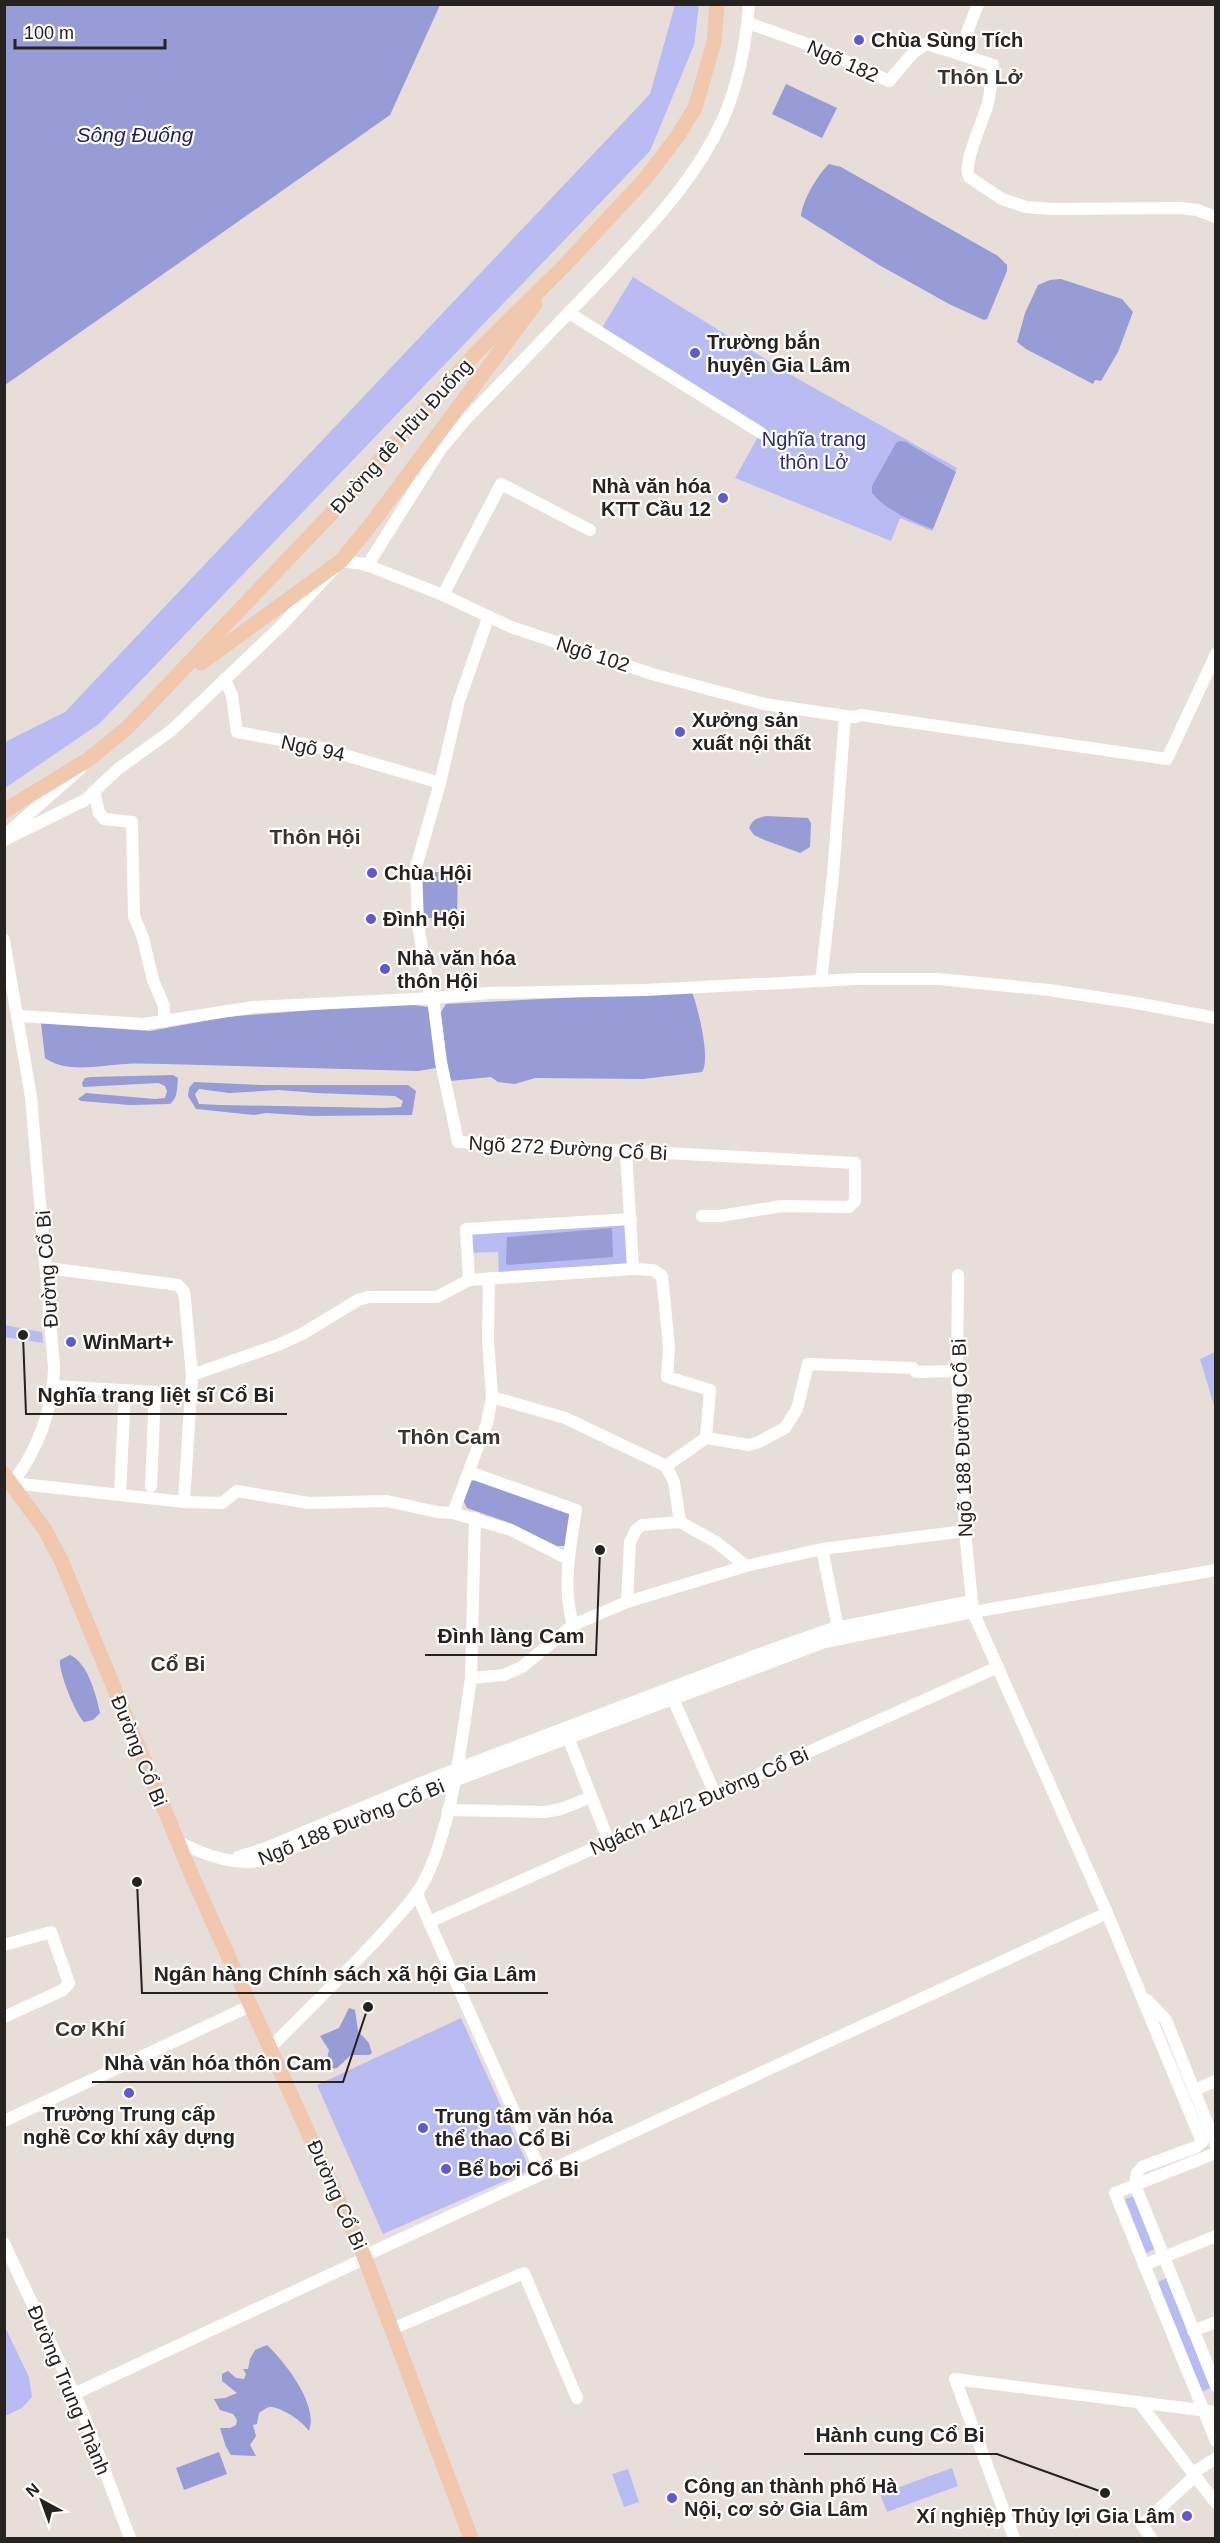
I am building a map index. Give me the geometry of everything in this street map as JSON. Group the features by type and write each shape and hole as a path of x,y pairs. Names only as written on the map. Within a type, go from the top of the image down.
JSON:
{"main road":[{"name":"Đường đê Hữu Đuống","path":"4,811 89,759 128,727 349,495 474,355 564,266 645,179 689,117 700,92 714,42 717,4"},
{"path":"167,687 340,561 372,523 564,266"},
{"name":"Đường Cổ Bi","path":"8,1479 45,1530 61,1560 177,1841 365,2257 471,2538"}],"street":[{"path":"366,566 440,450 499,384 651,226 686,183 707,150 735,87 743,57 749,4"},
{"path":"978,4 959,54 993,65 988,103 967,172 969,177 992,193 1013,203 1038,208 1181,208 1197,210 1215,217"},
{"name":"Ngõ 182","path":"748,23 810,45 889,81 913,53 926,44 959,54"},
{"path":"569,313 761,433"},
{"path":"443,595 501,484 590,530"},
{"path":"4,840 85,800 118,769 172,730 294,613 340,561"},
{"name":"Ngõ 102","path":"340,561 366,566 443,595 488,618 652,674 764,704 850,717 861,715 1167,759 1215,654"},
{"path":"431,998 418,924 416,867 440,783 459,701 488,618"},
{"name":"Ngõ 94","path":"225,679 232,696 237,732 325,749 440,783"},
{"path":"821,981 850,717"},
{"path":"4,836 50,798 89,759"},
{"path":"94,791 99,813 104,819 132,822 134,916 143,938 153,980 164,1006 164,1022"},
{"name":"Đường Cổ Bi","path":"4,939 19,1016 31,1097 54,1367 53,1386 36,1443 26,1465 8,1479"},
{"path":"19,1016 120,1024 164,1022 254,1007 489,993 645,990 821,981 939,979 1049,990 1215,1018"},
{"name":"Ngõ 272 Đường Cổ Bi","path":"431,998 441,1062 458,1142 855,1163 854,1203 846,1207 782,1206 720,1216 702,1216"},
{"path":"626,1151 633,1269"},
{"path":"469,1280 466,1229 631,1219"},
{"path":"47,1268 177,1285 184,1292 192,1375 184,1502"},
{"path":"192,1375 278,1345 302,1334 358,1300 369,1297 437,1297 469,1280 489,1278 633,1269 653,1270 662,1276 669,1347 667,1377 710,1390 706,1438"},
{"name":"Ngõ 188 Đường Cổ Bi","path":"177,1841 228,1859 246,1862 266,1858 454,1776 671,1693 756,1655 839,1633 973,1606 965,1531 957,1371 958,1275"},
{"path":"453,1513 487,1423 492,1397 488,1339 489,1278"},
{"path":"666,1466 706,1438 749,1445 785,1428 797,1409 808,1364 913,1368 916,1372 957,1371"},
{"path":"53,1386 155,1392 151,1485"},
{"path":"120,1495 125,1390"},
{"path":"492,1397 565,1418 666,1466 674,1482 680,1522"},
{"path":"469,1472 576,1510 568,1559 567,1596 573,1625"},
{"path":"8,1479 184,1502 222,1503 237,1491 309,1503 387,1501 474,1518 511,1530 568,1559"},
{"path":"271,2047 369,1948 417,1894 433,1861 448,1810 471,1678 474,1518"},
{"path":"627,1602 630,1542 636,1530 642,1525 680,1522 716,1542 746,1566"},
{"path":"471,1678 504,1675 522,1667 573,1625 627,1602 746,1566 822,1550 965,1531"},
{"path":"822,1550 839,1633"},
{"path":"1215,1569 973,1606 998,1668 1140,1989 1202,2142 1196,2147 1142,2168 1137,2173 1135,2186 1215,2386"},
{"name":"Ngách 142/2 Đường Cổ Bi","path":"429,1923 998,1668"},
{"path":"671,1693 715,1794"},
{"path":"566,1733 609,1842"},
{"path":"448,1810 545,1812 561,1809 591,1797"},
{"path":"417,1894 542,2174"},
{"path":"74,2394 542,2174 1107,1913"},
{"path":"4,1945 51,1932 69,1979 67,1988 4,2017"},
{"path":"1140,1989 1166,2020 1215,2145"},
{"path":"4,2121 252,2005"},
{"path":"1194,2090 1215,2081"},
{"path":"1215,2153 1115,2193 1209,2412 1215,2441"},
{"path":"1144,2265 1215,2236"},
{"name":"Đường Trung Thành","path":"4,2243 74,2394 130,2538"},
{"path":"392,2329 524,2273 577,2398"},
{"path":"1193,2331 1215,2322"},
{"path":"1014,2538 955,2379 1209,2412"},
{"path":"1139,2402 1215,2503"},
{"path":"1151,2538 1142,2525 1215,2458"}],"green space":[{"path":"675,5 699,5 694,45 650,151 99,724 5,788 5,742 65,712 650,94"},
{"name":"Nghĩa trang thôn Lở","path":"633,277 791,375 957,468 932,531 900,518 891,541 735,478 759,435 600,331"},
{"path":"631,1219 633,1269 499,1277 498,1252 467,1253 466,1229"},
{"path":"4,1325 42,1332 43,1343 5,1337"},
{"path":"1215,1352 1215,1409 1200,1359"},
{"name":"Trung tâm văn hóa thể thao Cổ Bi","path":"461,2018 530,2170 383,2234 317,2085"},
{"path":"1134,2196 1155,2249 1146,2253 1125,2199"},
{"path":"1167,2278 1211,2388 1201,2392 1158,2282"},
{"path":"4,2325 29,2377 32,2397 22,2408 5,2416"},
{"path":"952,2468 958,2486 887,2512 880,2494"},
{"path":"628,2469 639,2502 624,2507 612,2474"}],"water":[{"name":"Sông Đuống","path":"5,4 440,5 390,115 5,385"},
{"path":"786,84 837,108 822,138 772,114"},
{"path":"829,164 841,167 998,256 1007,265 1007,271 987,319 984,320 951,305 879,265 801,216 811,188"},
{"path":"1061,279 1122,299 1133,312 1118,352 1101,381 1095,380 1093,384 1017,342 1025,313 1038,285 1050,280"},
{"path":"899,441 906,442 956,472 933,529 892,510 872,493 872,486"},
{"path":"766,816 808,818 811,823 810,847 800,853 754,835 749,828 756,819"},
{"path":"422,872 458,872 457,918 421,918"},
{"path":"692,992 704,1045 705,1056 702,1072 643,1079 535,1078 515,1084 498,1082 491,1077 450,1081 439,1015 446,1004"},
{"path":"399,1003 428,1007 436,1068 418,1071 140,1064 63,1066 45,1058 41,1023 150,1031 226,1017"},
{"path":"173,1075 178,1078 177,1089 176,1096 170,1104 130,1105 78,1099 86,1093 165,1098 167,1091 165,1086 158,1083 83,1087 82,1083 85,1078 91,1077"},
{"path":"194,1082 262,1085 408,1085 416,1091 412,1115 313,1116 266,1113 254,1115 196,1109 188,1096 189,1088","holes":["199,1089 229,1093 279,1090 395,1096 403,1101 401,1107 383,1108 221,1105 199,1104 195,1094"]},
{"path":"612,1228 613,1257 508,1265 506,1263 507,1237"},
{"path":"475,1480 572,1516 565,1546 557,1546 510,1523 467,1508 463,1500 471,1481"},
{"path":"70,1655 82,1665 93,1689 100,1713 93,1720 84,1722 72,1702 65,1683 60,1660"},
{"path":"349,2008 355,2010 358,2031 369,2043 372,2053 351,2055 337,2068 330,2069 326,2063 329,2050 320,2036 339,2028"},
{"path":"267,2345 283,2362 305,2397 311,2421 309,2431 287,2413 269,2407 259,2413 257,2424 253,2425 256,2436 250,2445 256,2456 231,2455 220,2428 230,2428 236,2425 237,2420 233,2414 220,2410 214,2399 225,2398 237,2393 222,2381 222,2374 228,2371 236,2378 244,2379 246,2374 243,2369 248,2369 255,2350"},
{"path":"219,2452 227,2474 184,2490 176,2468"}],"place":[{"name":"Chùa Sùng Tích","path":"859,40"},
{"name":"Trường bắn huyện Gia Lâm","path":"695,353"},
{"name":"Nhà văn hóa KTT Cầu 12","path":"723,498"},
{"name":"Xưởng sản xuất nội thất","path":"680,732"},
{"name":"Chùa Hội","path":"372,873"},
{"name":"Đình Hội","path":"371,919"},
{"name":"Nhà văn hóa thôn Hội","path":"385,969"},
{"name":"Nghĩa trang liệt sĩ Cổ Bi","path":"23,1335"},
{"name":"WinMart+","path":"71,1342"},
{"name":"Đình làng Cam","path":"600,1550"},
{"name":"Ngân hàng Chính sách xã hội Gia Lâm","path":"137,1882"},
{"name":"Nhà văn hóa thôn Cam","path":"368,2007"},
{"name":"Trường Trung cấp nghề Cơ khí xây dựng","path":"129,2093"},
{"name":"Trung tâm văn hóa thể thao Cổ Bi","path":"423,2128"},
{"name":"Bể bơi Cổ Bi","path":"446,2169"},
{"name":"Hành cung Cổ Bi","path":"1105,2493"},
{"name":"Công an thành phố Hà Nội, cơ sở Gia Lâm","path":"672,2498"},
{"name":"Xí nghiệp Thủy lợi Gia Lâm","path":"1187,2516"}],"district":[{"name":"Thôn Lở","path":"980,77"},
{"name":"Thôn Hội","path":"315,837"},
{"name":"Thôn Cam","path":"449,1437"},
{"name":"Cổ Bi","path":"178,1664"},
{"name":"Cơ Khí","path":"90,2029"}]}
